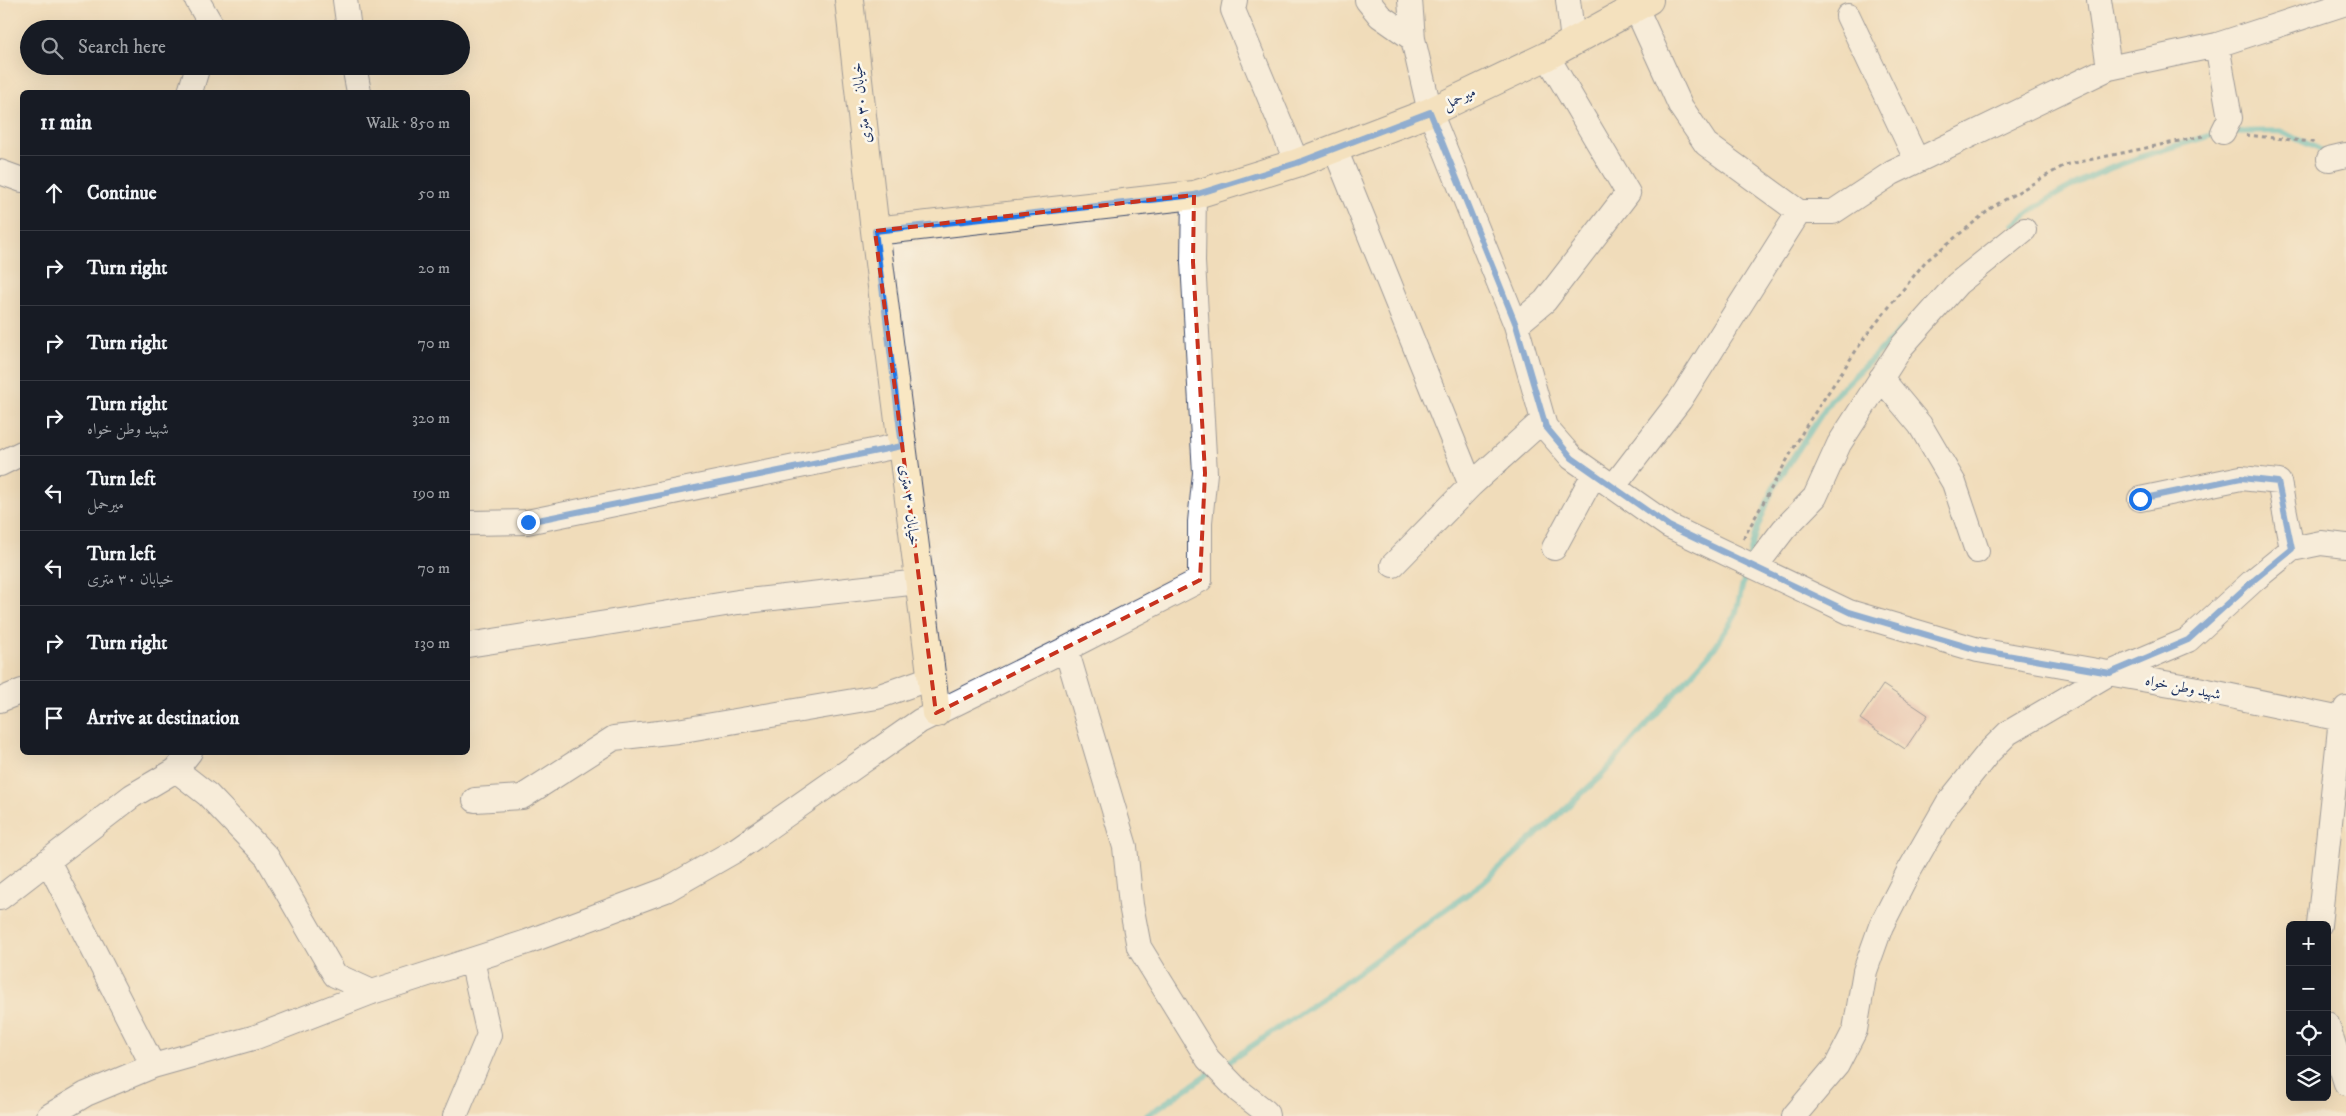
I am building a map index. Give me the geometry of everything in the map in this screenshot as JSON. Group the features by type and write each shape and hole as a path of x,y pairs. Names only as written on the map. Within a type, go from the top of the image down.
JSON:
{"street":[{"path":"197,0 208,20"},
{"path":"345,0 348,20"},
{"name":"خیابان ۳۰ متری","path":"849,0 875,231 936,713"},
{"path":"1234,0 1233,10 1297,163"},
{"path":"1367,0 1380,16 1413,39"},
{"name":"شهید وطن خواه","path":"1410,0 1413,39 1430,112 1516,325 1543,420 1546,427 1572,458 1669,526 1849,612 1978,650 2344,713"},
{"path":"1568,0 1573,42"},
{"path":"2099,0 2109,68"},
{"path":"1643,4 1681,107 1706,144 1799,212 1833,212 1892,173 2109,68 2217,45 2346,3"},
{"name":"میرحمل","path":"875,231 1194,195 1297,163 1430,112 1547,56 1643,4"},
{"path":"1848,16 1917,161"},
{"path":"2217,45 2230,118 2223,132"},
{"path":"1516,325 1545,301 1628,194 1547,56"},
{"path":"191,90 195,75"},
{"path":"356,75 359,90"},
{"path":"1335,149 1471,485"},
{"path":"0,172 20,179"},
{"path":"49,1116 86,1094 153,1066 256,1037 372,992 527,942 666,890 736,850 920,721 1066,650 1200,580 1200,522 1206,473 1193,262 1194,195"},
{"path":"1554,548 1604,480 1680,400 1799,212"},
{"path":"1754,567 1784,528 1815,497 1839,444 1902,346 1957,284 2024,230"},
{"path":"1882,378 1920,425 1954,483 1977,551"},
{"path":"1393,566 1471,485 1543,420"},
{"path":"470,523 528,522 902,446"},
{"path":"0,464 20,454"},
{"path":"2140,499 2241,478 2278,482 2292,549"},
{"path":"1794,1116 1837,1065 1855,1030 1865,971 1881,926 1909,872 1948,804 1989,752 2008,733 2110,673 2188,640 2254,580 2292,549 2321,543 2346,546"},
{"path":"470,645 738,602 919,582"},
{"path":"1066,650 1125,847 1130,905 1139,947 1208,1059 1239,1091 1266,1112 1267,1116"},
{"path":"475,800 522,797 614,738 677,731 877,697 931,678"},
{"path":"0,700 20,692"},
{"path":"2319,921 2344,713"},
{"path":"0,898 132,796 183,761 208,795 267,857 335,975 372,992"},
{"path":"48,861 153,1066"},
{"path":"455,1116 489,1036 472,960"},
{"path":"2331,1036 2346,1083"}],"highlighted area":[{"path":"1194,195 1193,262 1205,473 1200,580 936,713 931,678 875,231"}],"building":[{"path":"1883,685 1928,715 1905,749 1860,719"}],"waterway":[{"path":"2230,132 2280,131 2327,153"},
{"path":"2014,225 2060,192 2085,179 2138,158 2220,133"},
{"path":"1222,1066 1314,1004 1483,883 1601,776 1713,650 1735,616 1755,534 1773,488 1832,398 1906,325"},
{"path":"1146,1116 1213,1071"}],"route":[{"path":"528,522 902,446 875,231 1194,195 1297,163 1430,112 1516,325 1546,427 1572,458 1669,526 1849,612 1978,650 2110,673 2188,640 2254,580 2292,549 2278,482 2241,478 2140,499"}]}
